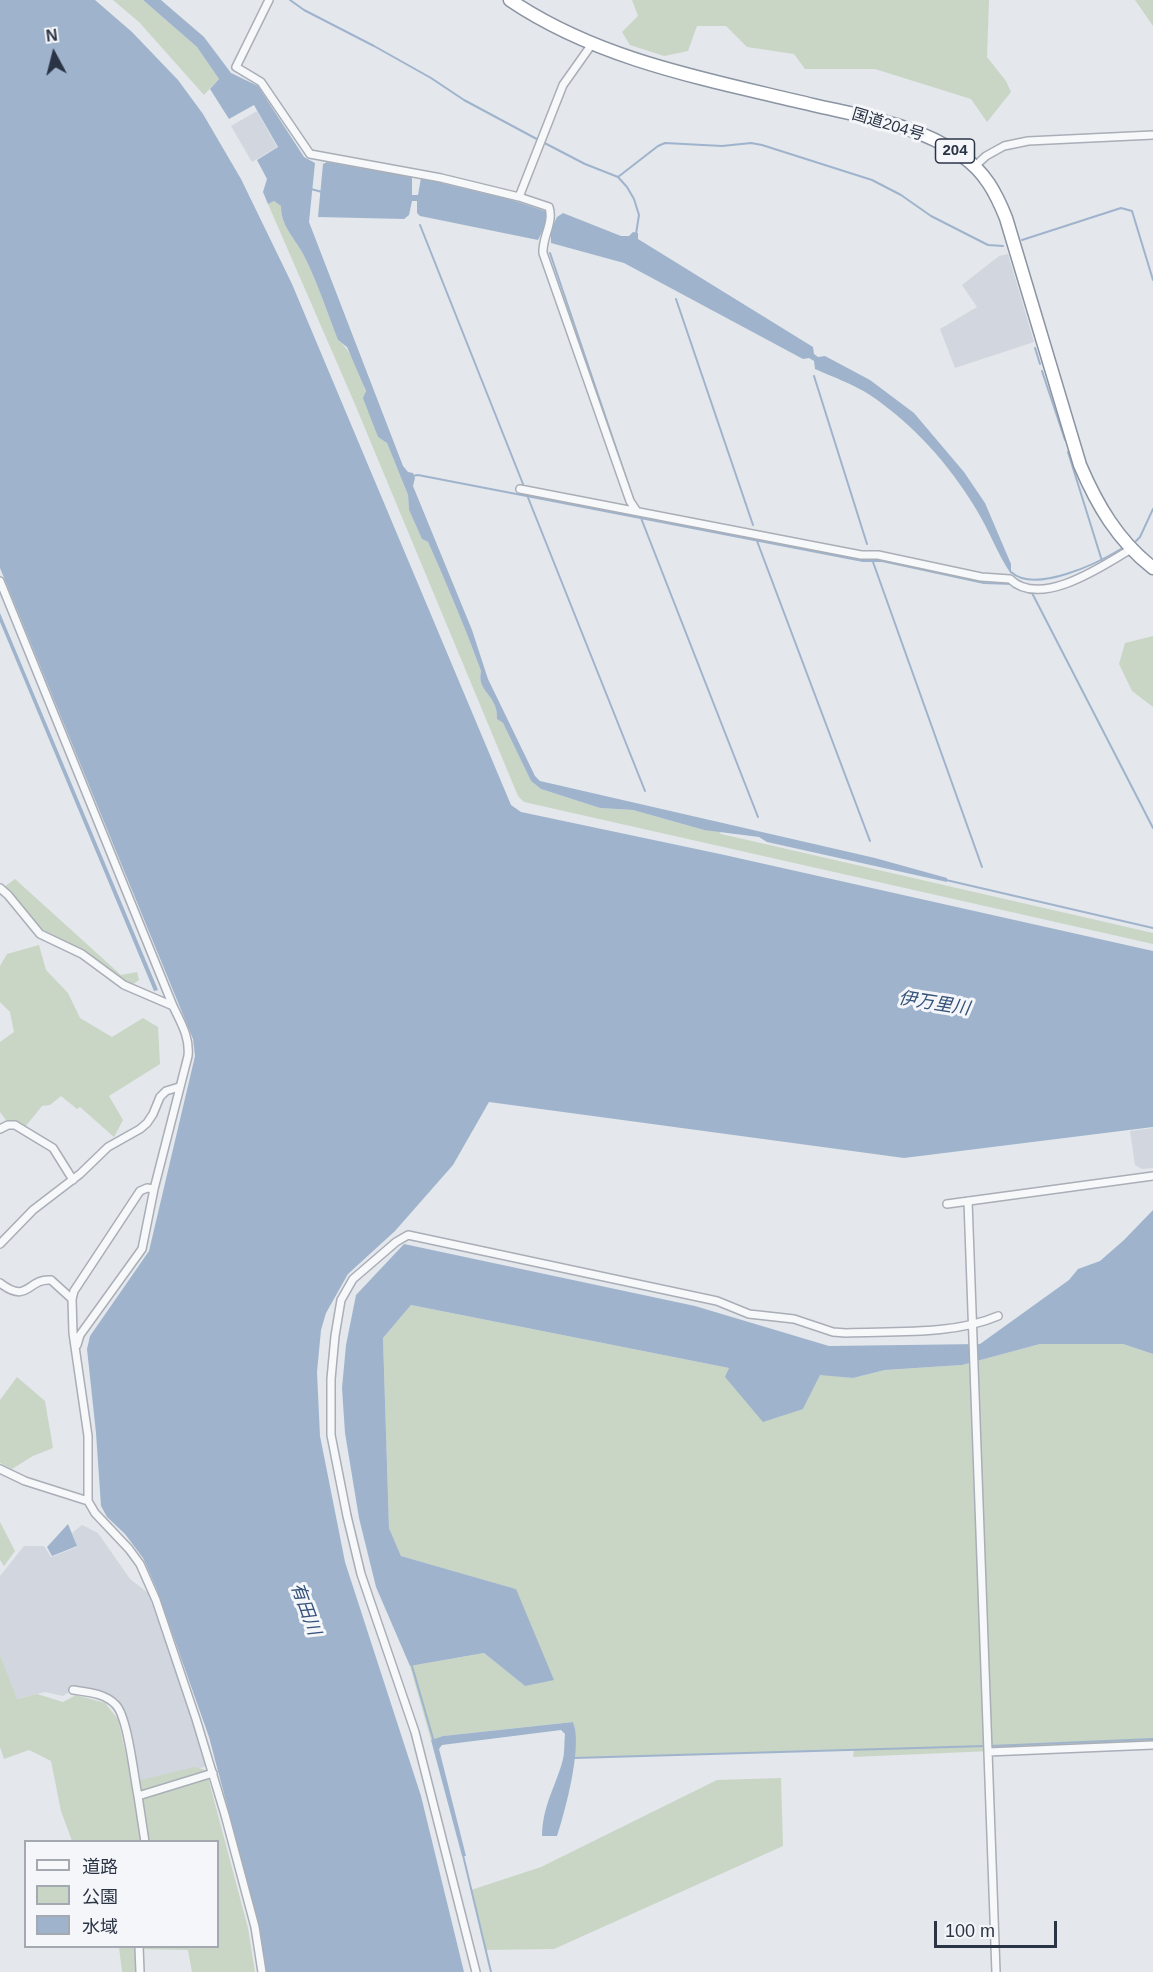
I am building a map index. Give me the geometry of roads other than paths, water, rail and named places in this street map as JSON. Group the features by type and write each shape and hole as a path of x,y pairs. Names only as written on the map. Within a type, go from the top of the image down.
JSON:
{"highway":[{"name":"国道204号","path":"510,0 592,44 703,78 905,127 944,144 975,166 988,181 1006,218 1080,465 1098,504 1131,549 1153,568"}],"street":[{"path":"268,0 236,66 261,81 310,154 441,178 519,197 549,207 551,214 543,241 543,253 630,501 636,510"},
{"path":"519,197 563,85 592,44"},
{"path":"975,166 986,156 1004,146 1028,141 1153,135"},
{"path":"520,489 861,555 878,555 981,577 1010,579 1015,583 1038,588 1065,584 1083,578 1131,549"},
{"path":"0,581 173,1006 187,1035 189,1046 154,1189 142,1249 80,1335 76,1348"},
{"path":"0,888 40,934 82,954 124,985 173,1006"},
{"path":"0,1244 33,1210 73,1180 108,1147 147,1123 160,1097 166,1091 179,1087"},
{"path":"0,1129 8,1125 15,1125 53,1148 73,1180"},
{"path":"947,1204 1153,1176"},
{"path":"154,1189 147,1188 140,1191 74,1291 72,1299 73,1333 88,1436 88,1501 95,1514 129,1549 140,1564 156,1600 213,1773 255,1927 261,1972"},
{"path":"968,1201 996,1972"},
{"path":"476,1972 415,1732 361,1574 331,1436 331,1379 335,1336 341,1300 353,1279 396,1242 408,1235 717,1301 749,1314 794,1319 833,1332 972,1329 998,1316"},
{"path":"0,1283 10,1291 18,1292 43,1280 51,1280 72,1299"},
{"path":"0,1469 25,1481 88,1501"},
{"path":"73,1690 94,1693 117,1705 122,1715 145,1840"},
{"path":"988,1752 1153,1746"},
{"path":"138,1796 213,1773"},
{"path":"139,1948 140,1972"}],"water":[{"path":"0,0 95,0 132,32 178,80 203,114 241,179 292,284 511,805 521,812 1153,951 1153,1127 904,1158 489,1102 453,1165 395,1231 348,1274 326,1313 321,1330 317,1372 320,1436 345,1562 421,1796 464,1972 266,1972 260,1930 209,1737 157,1590 143,1558 125,1534 107,1517 101,1506 87,1349 90,1336 149,1251 195,1056 193,1039 0,568"},
{"path":"143,0 161,0 204,37 231,73 258,86 304,157 315,163 309,222 403,466 408,472 413,473 415,478 413,486 472,630 488,679 535,776 540,781 875,858 947,878 947,882 767,842 759,837 704,830 633,810 600,808 541,789 531,781 503,723 497,719 491,698 484,689 480,678 481,671 462,622 428,542 422,539 409,510 408,495 387,443 378,437 363,398 366,391 347,347 338,340 307,262 285,225 281,206 274,201 268,204 263,192 267,179 257,160 278,147 254,105 229,119 210,89 219,79 197,47"},
{"path":"327,162 412,177 412,195 418,195 421,178 512,200 545,211 546,225 552,227 557,217 563,213 621,236 629,236 633,232 638,233 638,239 813,347 814,354 818,357 825,356 870,380 914,413 964,472 985,503 1011,564 1011,574 965,492 929,446 886,406 857,387 815,369 814,361 809,358 803,359 624,263 551,243 551,232 543,230 538,240 420,216 417,213 417,201 412,201 409,215 404,219 318,217 323,164"},
{"path":"0,613 158,990 154,991 0,622"},
{"path":"1153,1210 1153,1354 1123,1344 1040,1344 962,1365 885,1370 853,1378 820,1375 803,1409 763,1422 725,1377 729,1368 411,1305 383,1338 389,1528 401,1556 516,1589 554,1680 525,1686 484,1653 410,1666 376,1587 359,1518 345,1433 342,1388 346,1345 356,1295 404,1244 695,1306 829,1346 980,1344 1069,1280 1078,1269 1100,1261"},
{"path":"68,1524 77,1546 52,1556 47,1547"},
{"path":"573,1722 576,1733 574,1762 557,1836 542,1836 547,1806 563,1760 565,1734 561,1730 442,1745 439,1749 466,1856 462,1856 431,1740 443,1736"}],"waterway":[{"path":"290,0 304,10 431,78 464,100 585,164 618,177 634,199 639,215 636,234"},
{"path":"618,177 665,143 722,146 751,143 872,180 901,195 931,216 988,245 1003,246"},
{"path":"311,189 322,192"},
{"path":"1022,240 1121,208 1132,211 1153,280"},
{"path":"420,225 523,484"},
{"path":"550,253 634,501"},
{"path":"676,299 753,525"},
{"path":"1035,348 1040,364"},
{"path":"1042,371 1065,440"},
{"path":"814,376 867,544"},
{"path":"1068,452 1102,561"},
{"path":"412,476 418,475 863,561 882,561 984,583 1013,584"},
{"path":"527,495 645,791"},
{"path":"1136,541 1153,509"},
{"path":"641,518 758,817"},
{"path":"757,541 870,841"},
{"path":"1011,572 1022,578 1035,580 1050,578 1097,562 1121,549"},
{"path":"873,562 982,867"},
{"path":"1031,591 1153,828"},
{"path":"946,880 1153,928"},
{"path":"412,1666 434,1742"},
{"path":"991,1746 1153,1739"},
{"path":"574,1758 985,1746"},
{"path":"463,1855 491,1972"}],"water label":[{"name":"伊万里川","path":"934,1004"},
{"name":"有田川","path":"305,1609"}]}
